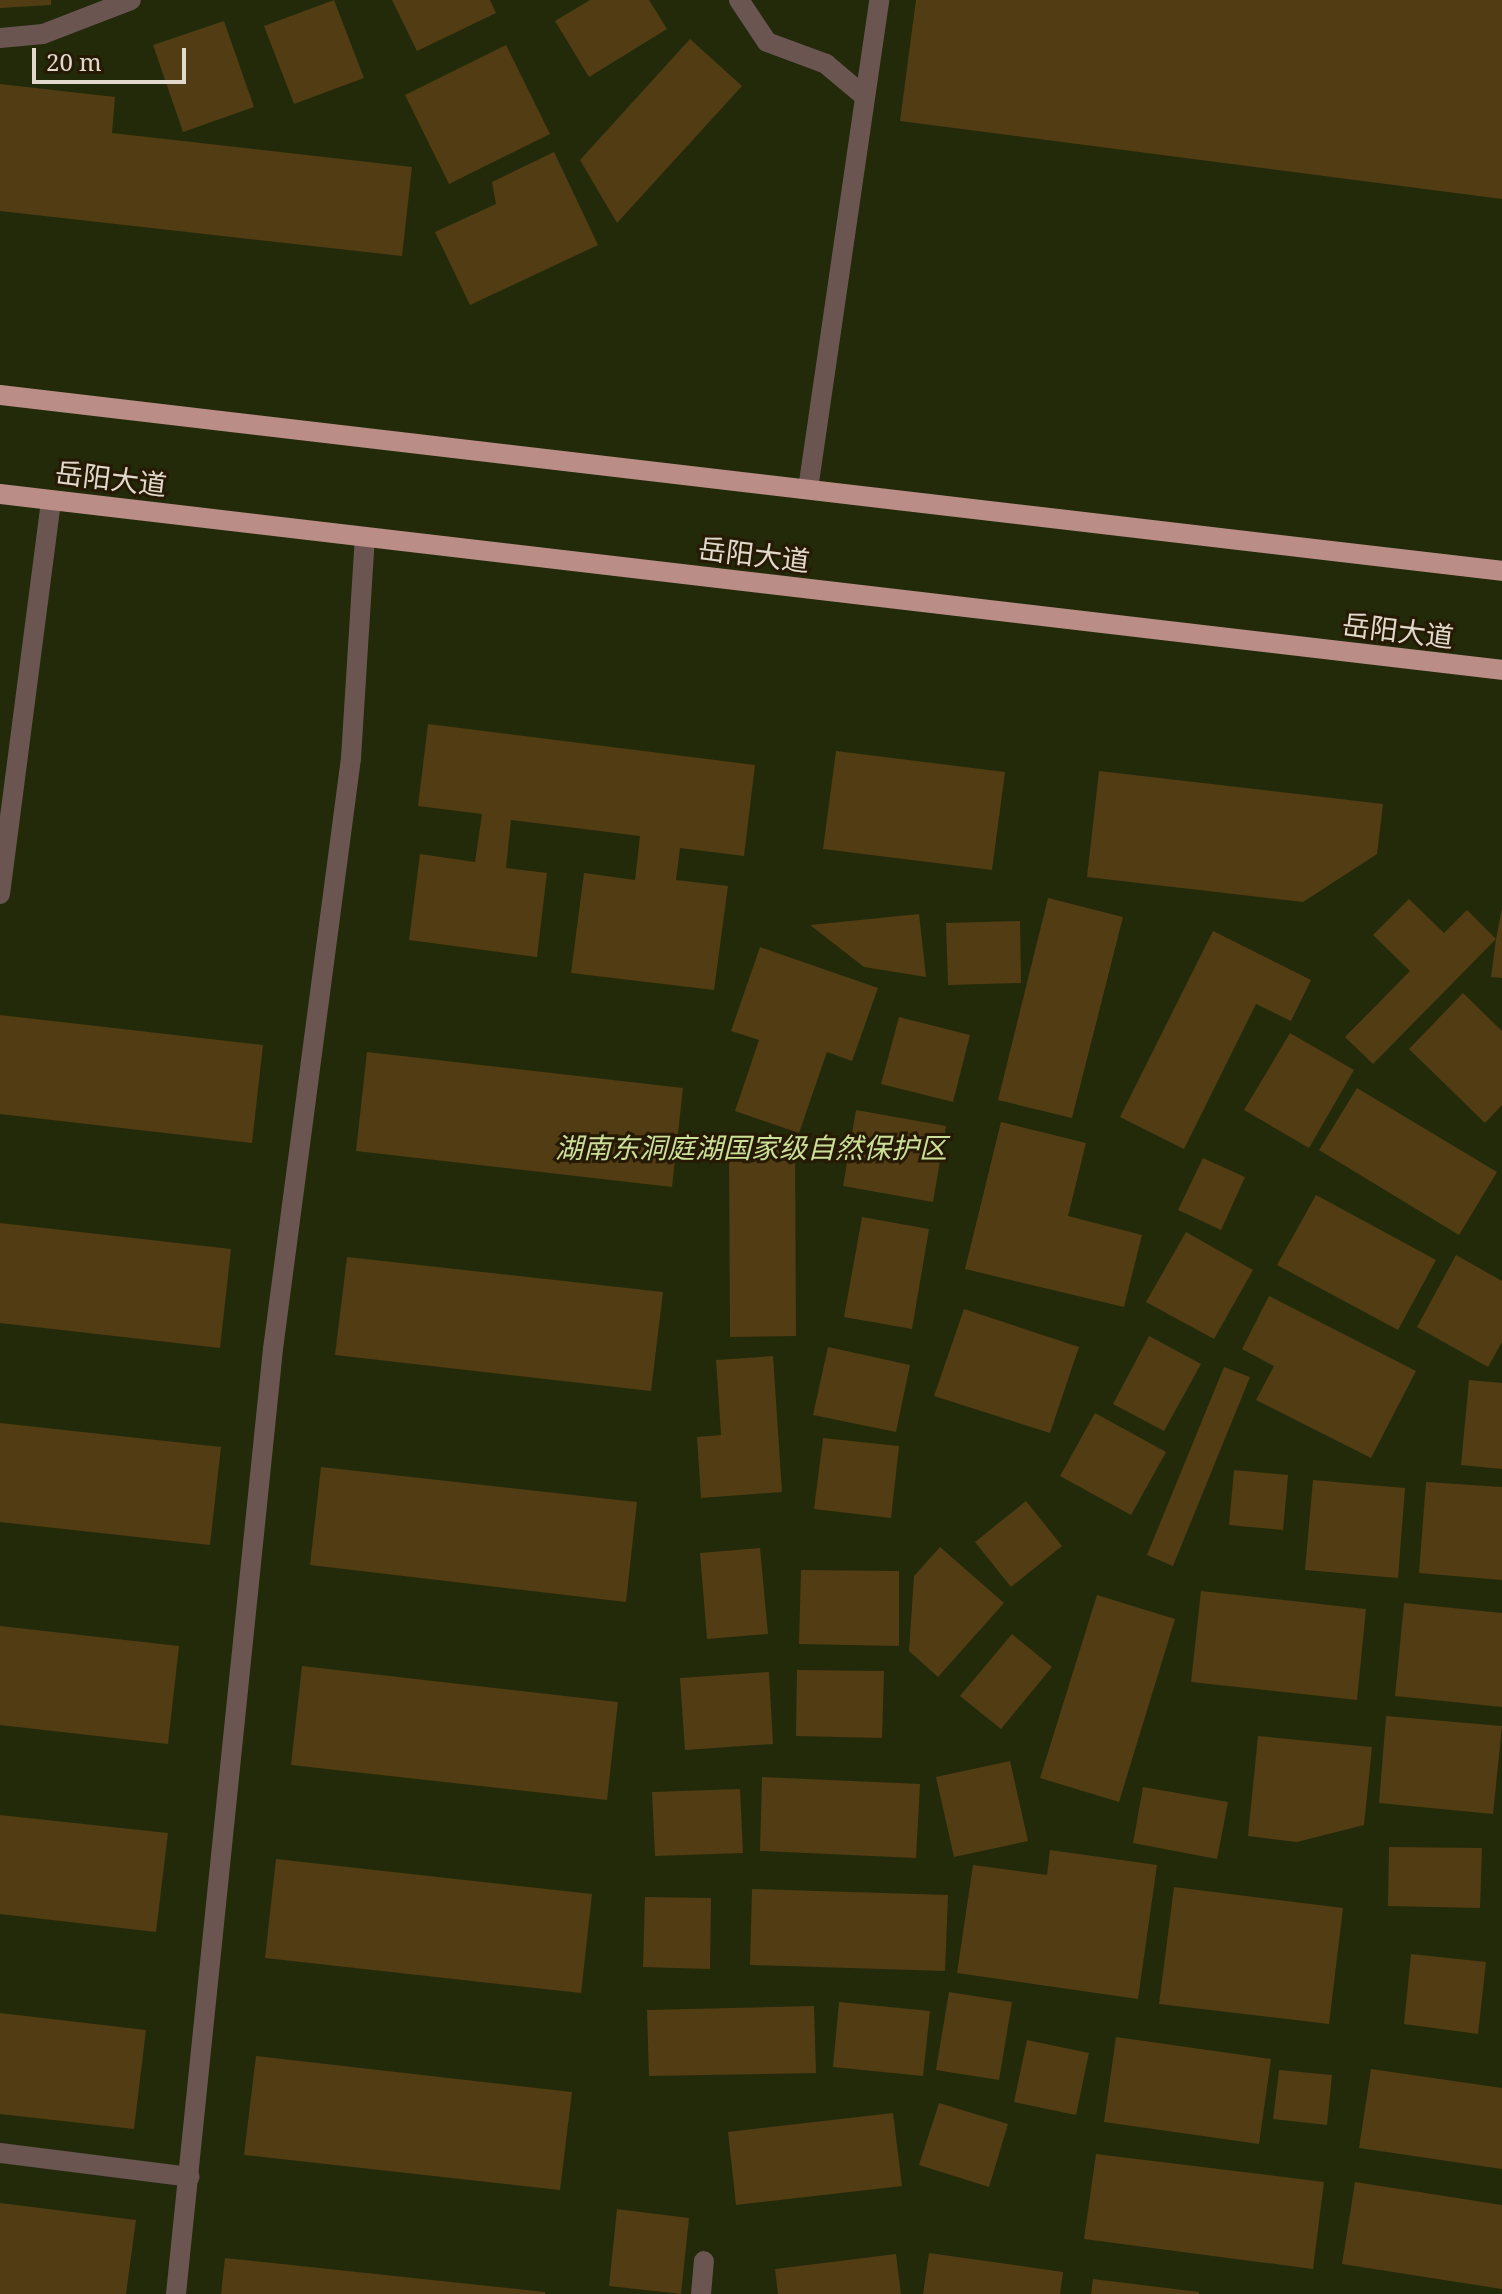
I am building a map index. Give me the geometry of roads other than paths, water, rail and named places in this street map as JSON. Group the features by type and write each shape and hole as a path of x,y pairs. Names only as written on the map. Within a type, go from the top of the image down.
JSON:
{"main road":[{"path":"0,395 1502,571"},
{"name":"岳阳大道","path":"0,494 1502,670"}],"street":[{"path":"0,38 43,34 131,0"},
{"path":"739,0 767,42 826,64 864,96"},
{"path":"808,489 879,0"},
{"path":"0,894 51,500"},
{"path":"176,2294 273,1349 351,758 365,537"},
{"path":"0,2153 189,2177"},
{"path":"701,2294 704,2261"}],"park label":[{"name":"湖南东洞庭湖国家级自然保护区","path":"751,1147"}]}
